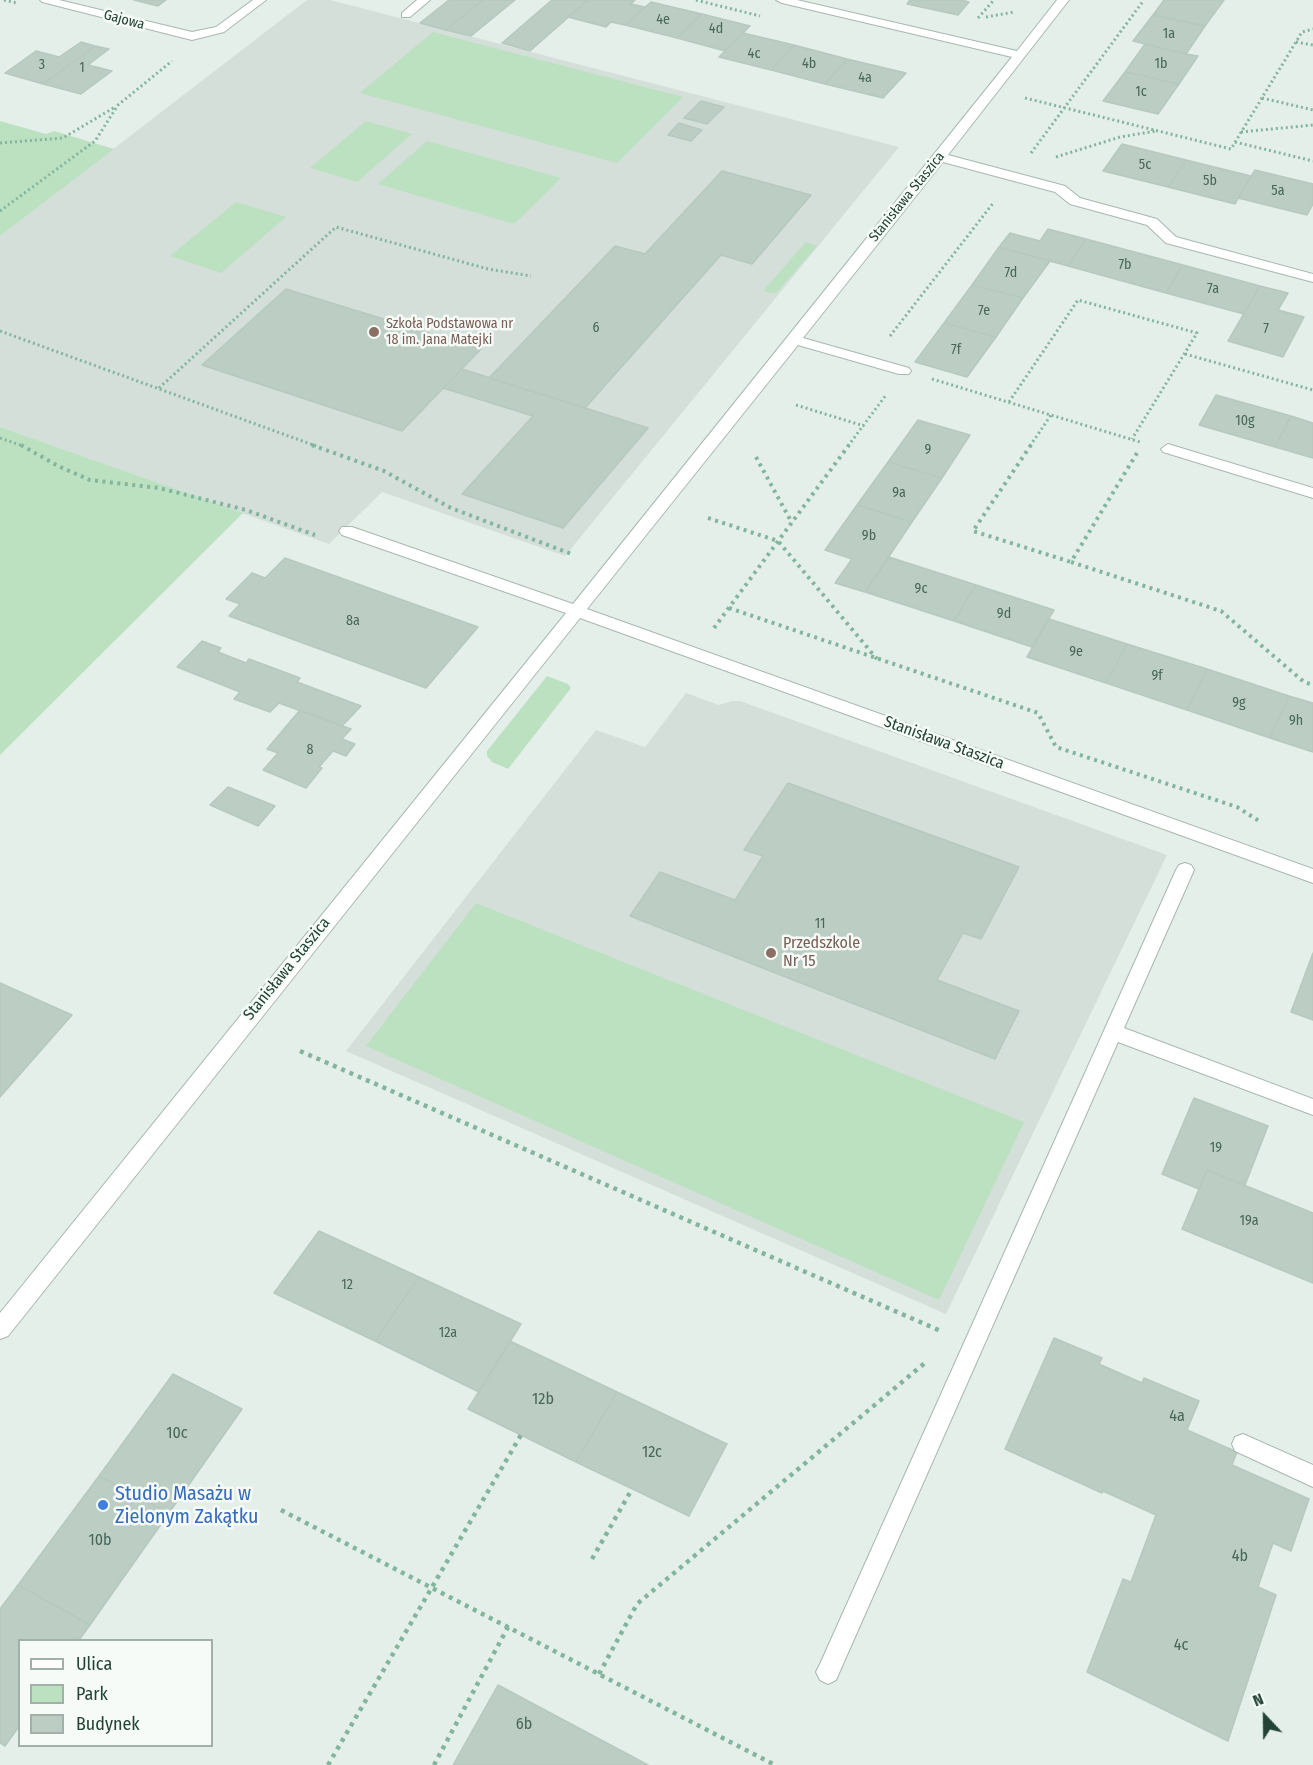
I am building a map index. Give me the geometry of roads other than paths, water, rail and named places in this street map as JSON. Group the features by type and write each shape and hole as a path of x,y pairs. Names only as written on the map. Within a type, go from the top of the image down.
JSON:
{"street":[{"name":"Gajowa","path":"46,0 181,35 203,35 220,30 260,0"},
{"path":"406,15 424,0"},
{"path":"782,0 1020,55"},
{"name":"Stanisława Staszica","path":"0,1329 1064,0"},
{"path":"940,157 1060,189 1075,201 1152,222 1172,240 1312,278"},
{"path":"793,339 904,371"},
{"path":"1168,449 1313,493"},
{"path":"353,533 576,611"},
{"name":"Stanisława Staszica","path":"576,611 1313,876"},
{"path":"828,1672 965,1341 1113,1032 1185,870"},
{"path":"1113,1032 1313,1107"},
{"path":"1243,1444 1313,1476"}],"place":[{"name":"Szkoła Podstawowa nr 18 im. Jana Matejki","path":"374,332"},
{"name":"Przedszkole Nr 15","path":"771,953"},
{"name":"Studio Masażu w Zielonym Zakątku","path":"103,1505"}]}
